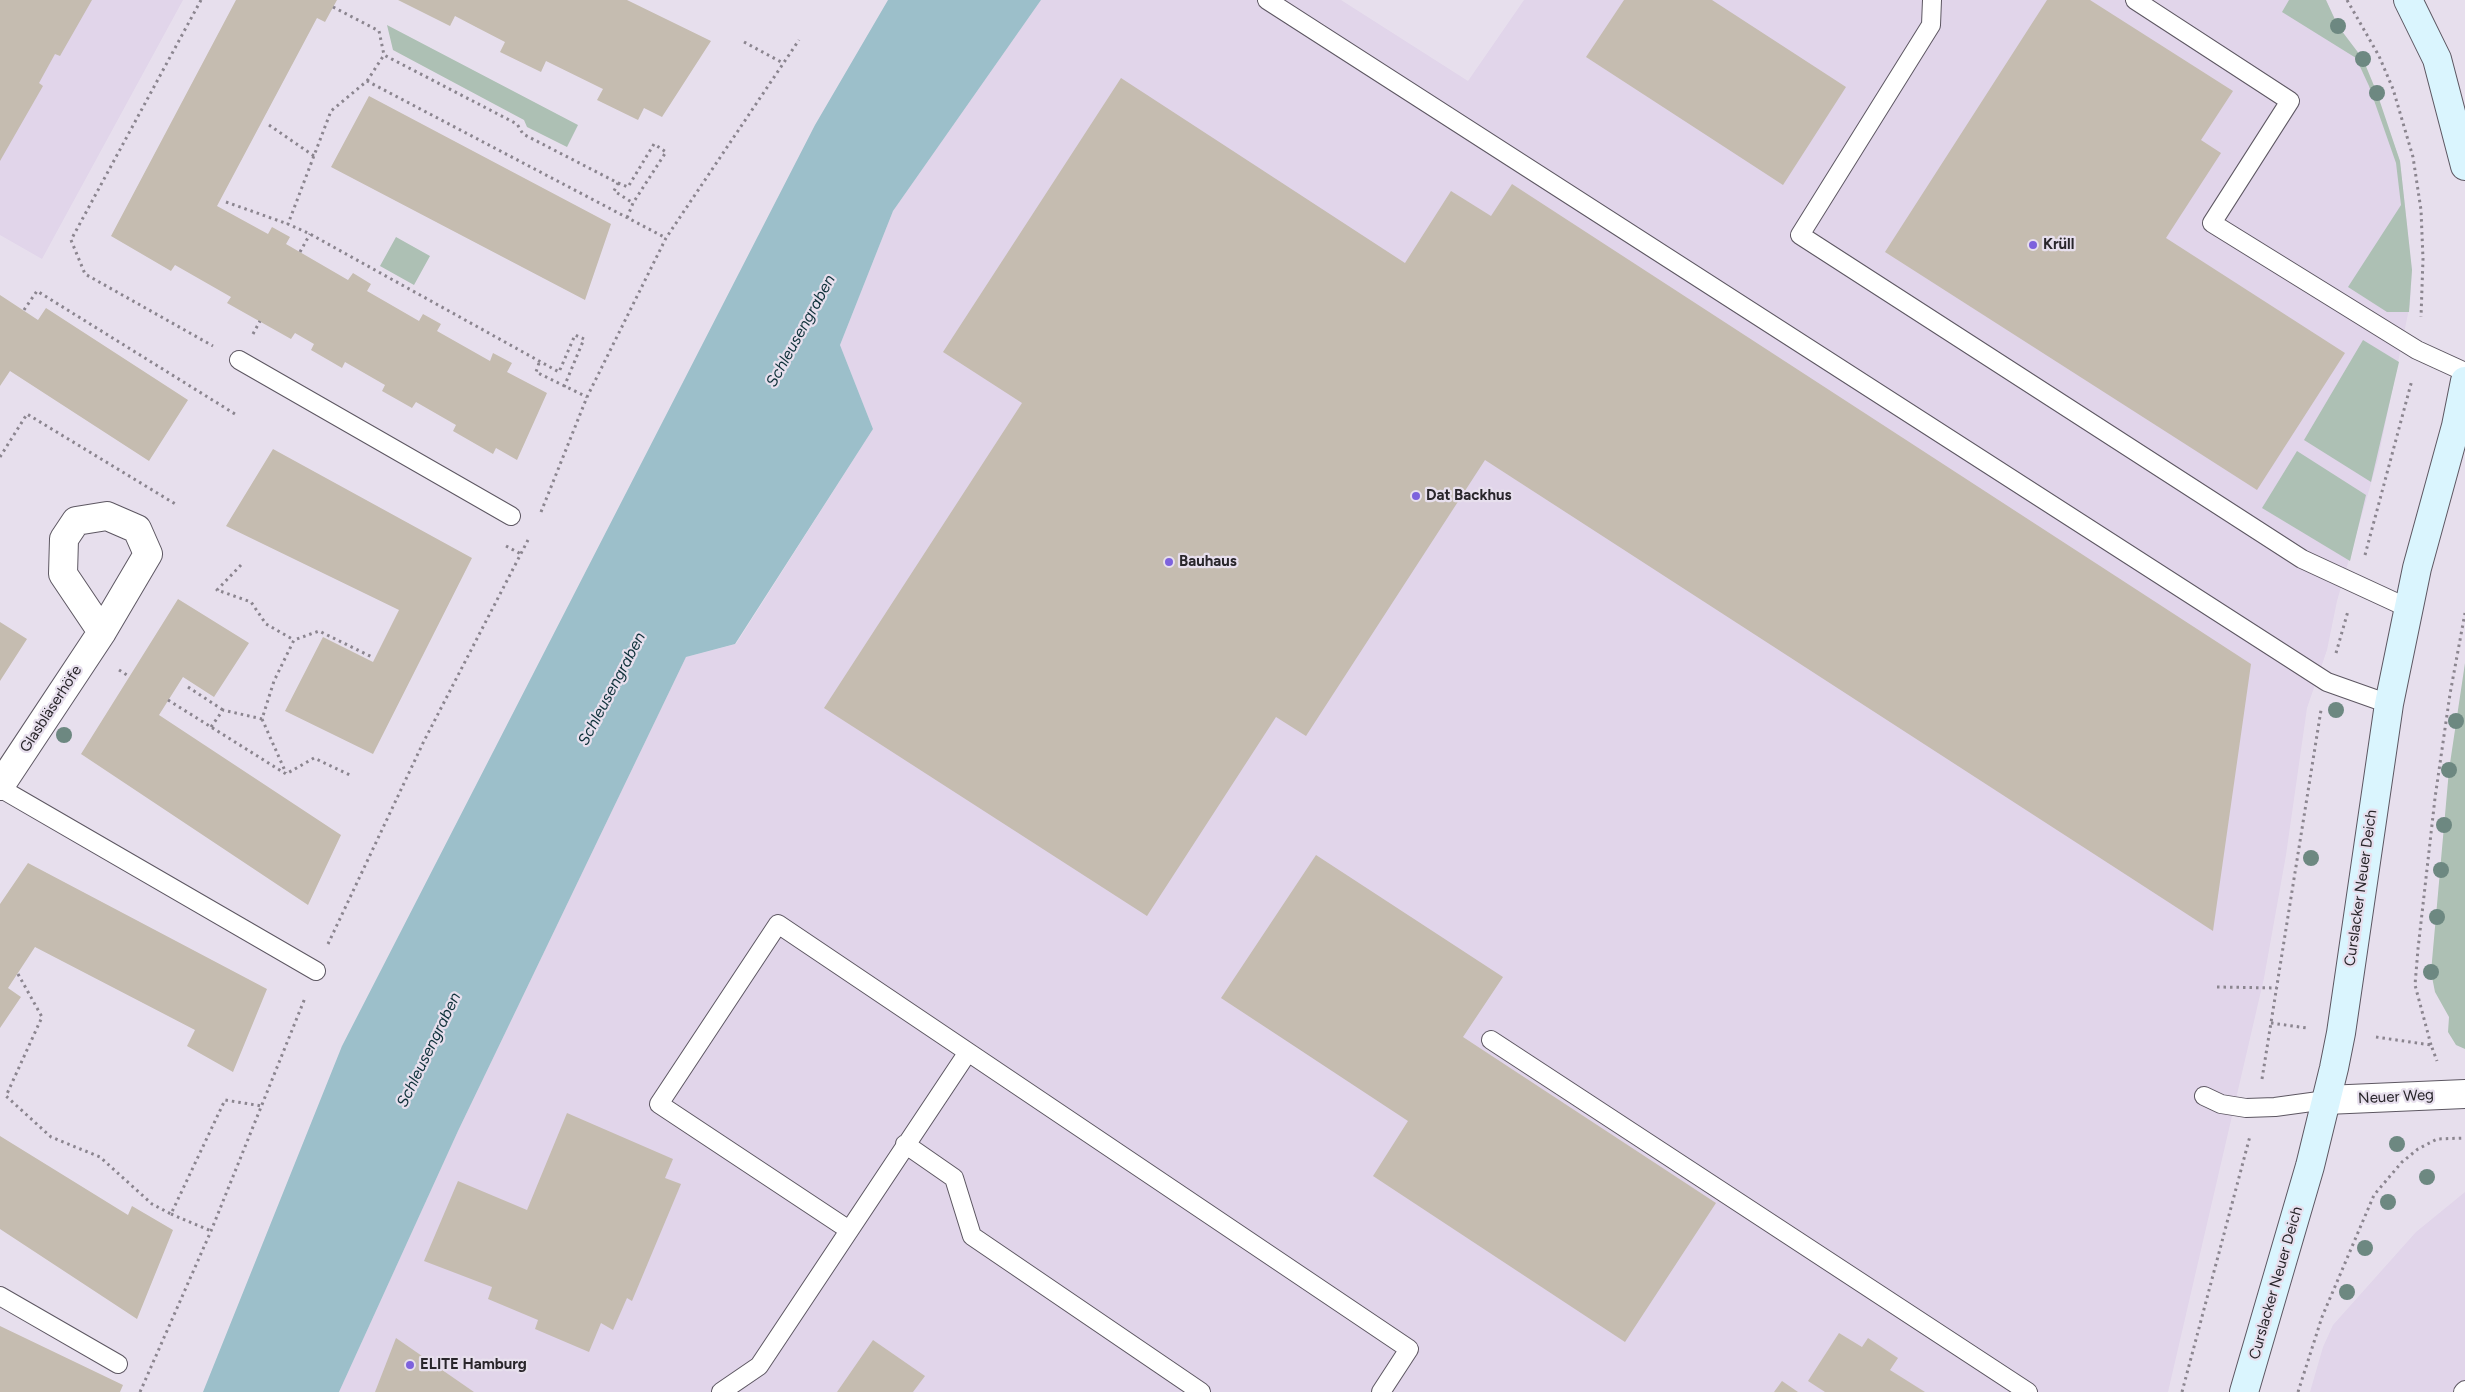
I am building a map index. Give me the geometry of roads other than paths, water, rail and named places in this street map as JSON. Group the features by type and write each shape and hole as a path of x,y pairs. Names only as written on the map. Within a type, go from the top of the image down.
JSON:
{"main road":[{"path":"2408,0 2437,59 2465,166"},
{"name":"Curslacker Neuer Deich","path":"2244,1392 2302,1193 2342,1033 2389,704 2408,608 2456,426 2465,381"}],"street":[{"name":"Glasbläserhöfe","path":"0,787 102,632"},
{"name":"Neuer Weg","path":"2326,1100 2453,1095"}],"lane":[{"path":"1267,0 2327,682 2389,704"},
{"path":"1932,0 1931,25 1800,235 2302,559 2356,586 2408,608"},
{"path":"2135,0 2290,100 2212,223 2418,350 2465,372"},
{"path":"238,360 511,516"},
{"path":"0,787 316,971"},
{"path":"849,1230 659,1104 778,924 1410,1349 1381,1392"},
{"path":"1491,1040 2028,1392"},
{"path":"721,1392 759,1366 968,1052"},
{"path":"2204,1096 2221,1104 2256,1107 2326,1100"},
{"path":"905,1144 954,1178 972,1236 1201,1392"},
{"path":"0,1296 118,1364"}],"water":[{"name":"Schleusengraben","path":"888,0 1041,0 893,211 840,345 873,429 735,644 686,657 458,1131 339,1392 203,1392 342,1046 815,125"}],"place":[{"name":"Krüll","path":"2033,245"},
{"name":"Dat Backhus","path":"1416,496"},
{"name":"Bauhaus","path":"1169,562"},
{"name":"ELITE Hamburg","path":"410,1365"}]}
